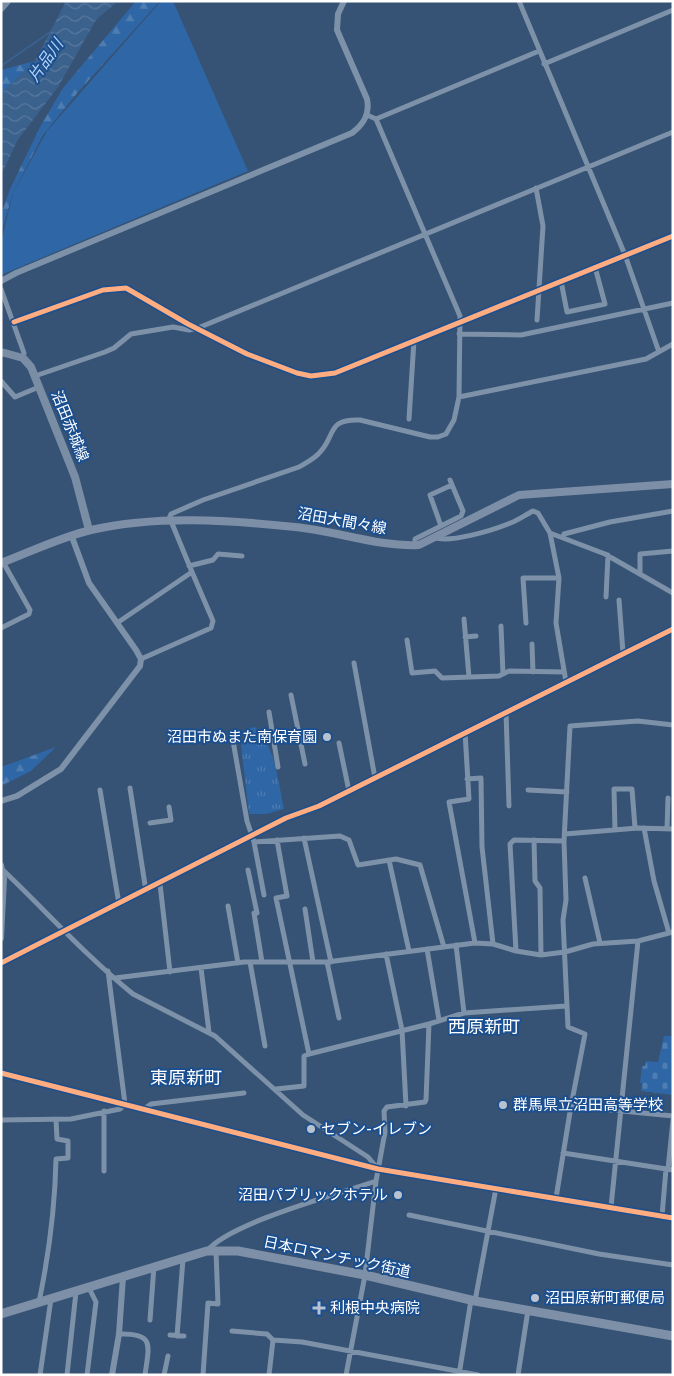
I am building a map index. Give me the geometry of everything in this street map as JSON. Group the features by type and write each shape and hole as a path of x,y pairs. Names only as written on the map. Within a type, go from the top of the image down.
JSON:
{"highway":[{"name":"日本ロマンチック街道","path":"1,1314 89,1288 154,1266 212,1251 238,1251 365,1275 473,1300 673,1336"}],"main road":[{"path":"1,8 7,1"},
{"path":"1,352 24,358"},
{"name":"沼田赤城線","path":"24,358 32,367 75,477 89,530"},
{"name":"沼田大間々線","path":"2,563 89,530 138,522 229,522 297,527 377,542 415,545 519,495 673,484"}],"street":[{"path":"1,281 16,273 352,133 364,122 367,115 367,98 337,30 338,14 344,1"},
{"path":"519,1 626,255 659,352"},
{"path":"544,64 673,10"},
{"path":"376,119 539,51"},
{"path":"141,659 211,628 213,621 170,521 171,514 203,500 299,467 313,460 322,450 329,435 340,423 360,420 419,436 438,438 450,429 459,397 460,316 376,119 367,115"},
{"path":"35,376 105,352 114,348 131,334 173,327 189,330 198,328 424,233 673,132"},
{"path":"536,188 543,226 537,320"},
{"path":"14,322 103,290 126,288 247,354 297,373 311,376 335,373 673,236"},
{"path":"562,281 567,312 605,304 595,267"},
{"path":"1,289 14,322 24,358"},
{"path":"459,334 521,335 673,303"},
{"path":"409,419 414,340"},
{"path":"459,397 646,359 673,344"},
{"path":"1,381 15,397 39,387"},
{"path":"415,545 415,539 441,526 461,516 463,511 451,482 430,495 441,526"},
{"path":"434,537 445,539 468,536 510,524 533,511 538,513 550,533 559,578 556,623 566,682"},
{"path":"563,537 564,534 610,522 673,511"},
{"path":"550,533 608,555 673,593"},
{"path":"1,801 17,796 61,769 137,673 141,659 89,583 72,537"},
{"path":"640,574 640,554 673,551"},
{"path":"190,566 213,560 218,554 242,556"},
{"path":"606,597 608,555"},
{"path":"1,628 29,614 30,610 2,563"},
{"path":"117,623 192,572"},
{"path":"526,623 523,578 559,578"},
{"path":"620,600 623,653"},
{"path":"464,619 469,677"},
{"path":"501,626 503,674"},
{"path":"1,963 253,839 286,818 320,806 673,629"},
{"path":"465,638 476,636"},
{"path":"407,640 412,673 436,671 442,678 503,674 510,671 564,672"},
{"path":"532,644 533,672"},
{"path":"354,663 375,778"},
{"path":"291,695 305,764"},
{"path":"269,712 278,768"},
{"path":"506,712 509,806"},
{"path":"556,1198 571,1106 586,1034 568,1027 566,1006 565,952 562,920 566,900 565,838 570,726 638,720 673,725"},
{"path":"465,732 469,799 449,802 475,943"},
{"path":"232,735 246,821 253,839 264,895"},
{"path":"339,743 349,791"},
{"path":"468,779 481,778 482,847 493,944"},
{"path":"130,788 148,890"},
{"path":"615,830 614,789 632,789 635,828"},
{"path":"100,790 119,904"},
{"path":"528,790 567,792"},
{"path":"516,951 510,844 514,840 565,838 635,828 670,829 668,798"},
{"path":"150,823 171,820 169,807"},
{"path":"116,978 250,962 329,962 475,943 493,944 516,951 541,955 565,952 600,943 638,941 671,933 654,882 644,828"},
{"path":"253,839 277,840 332,835 345,837 349,840 358,865 396,859 420,865 444,947"},
{"path":"304,838 339,1018"},
{"path":"277,840 287,896 276,898 309,1054"},
{"path":"534,840 535,881 540,888 541,955"},
{"path":"388,860 409,951"},
{"path":"2,868 64,932 133,994 209,1032 276,1089 303,1115 368,1157 378,1169"},
{"path":"1,938 2,868"},
{"path":"248,870 257,913 254,913 262,962"},
{"path":"586,878 600,943"},
{"path":"160,884 170,972"},
{"path":"228,906 238,963"},
{"path":"304,909 313,962"},
{"path":"611,1207 638,941"},
{"path":"456,945 464,1013"},
{"path":"427,949 439,1020"},
{"path":"386,954 402,1030 406,1106"},
{"path":"250,962 265,1046"},
{"path":"201,968 209,1032"},
{"path":"108,971 125,1104"},
{"path":"276,1089 304,1086 304,1056 309,1054 429,1024 464,1013 566,1006"},
{"path":"346,1375 349,1350 365,1275 376,1181 385,1132 384,1111 387,1107 425,1102 429,1024"},
{"path":"1,1073 378,1169 673,1218"},
{"path":"144,1109 151,1104 244,1093"},
{"path":"1,1120 71,1119 120,1109 125,1104"},
{"path":"571,1106 673,1118 669,1169 662,1216"},
{"path":"104,1111 104,1171"},
{"path":"39,1303 51,1240 55,1206 56,1159 68,1158 68,1141 57,1139 56,1119"},
{"path":"563,1153 669,1169"},
{"path":"203,1375 208,1303 218,1304 212,1245 234,1231 376,1181"},
{"path":"460,1373 496,1188"},
{"path":"409,1215 599,1254 673,1265"},
{"path":"177,1336 182,1259"},
{"path":"150,1320 154,1266"},
{"path":"112,1375 119,1334 124,1277"},
{"path":"87,1375 96,1302 89,1288"},
{"path":"67,1375 76,1292"},
{"path":"40,1375 51,1299"},
{"path":"518,1375 528,1310"},
{"path":"232,1331 267,1334 273,1340 293,1341 349,1350 478,1375"},
{"path":"119,1334 137,1334 147,1340 149,1345 145,1375"},
{"path":"170,1335 184,1336"},
{"path":"269,1375 273,1340"},
{"path":"164,1375 168,1356"}],"green space":[{"path":"136,1 160,1 79,91 43,135 13,193 1,234 1,215 10,189 40,127 63,88"},
{"path":"161,1 173,1 248,171 1,275 1,242 13,193 47,131"},
{"path":"35,61 1,94 1,70"},
{"path":"255,727 268,744 272,755 284,809 266,814 249,814 241,745 246,729"},
{"path":"56,747 31,771 1,786 1,767"},
{"path":"664,1036 673,1036 673,1095 641,1091 642,1066 645,1066 646,1061 658,1062"}],"water":[{"name":"片品川","path":"66,1 118,1 96,20 58,87 17,141 1,176 1,94 35,61"}],"waterway":[{"name":"片品川","path":"1,66 53,30"}],"cycle path":[{"path":"14,322 103,290 126,288 188,324 247,354 297,373 311,376 335,373 673,236"},
{"path":"1,963 286,818 319,806 673,629"},
{"path":"1,1073 378,1169 673,1218"}],"place":[{"name":"沼田市ぬまた南保育園","path":"327,737"},
{"name":"群馬県立沼田高等学校","path":"503,1105"},
{"name":"セブン-イレブン","path":"311,1129"},
{"name":"沼田パブリックホテル","path":"398,1195"},
{"name":"沼田原新町郵便局","path":"535,1298"},
{"name":"利根中央病院","path":"319,1308"}],"district":[{"name":"西原新町","path":"484,1027"},
{"name":"東原新町","path":"186,1078"}]}
